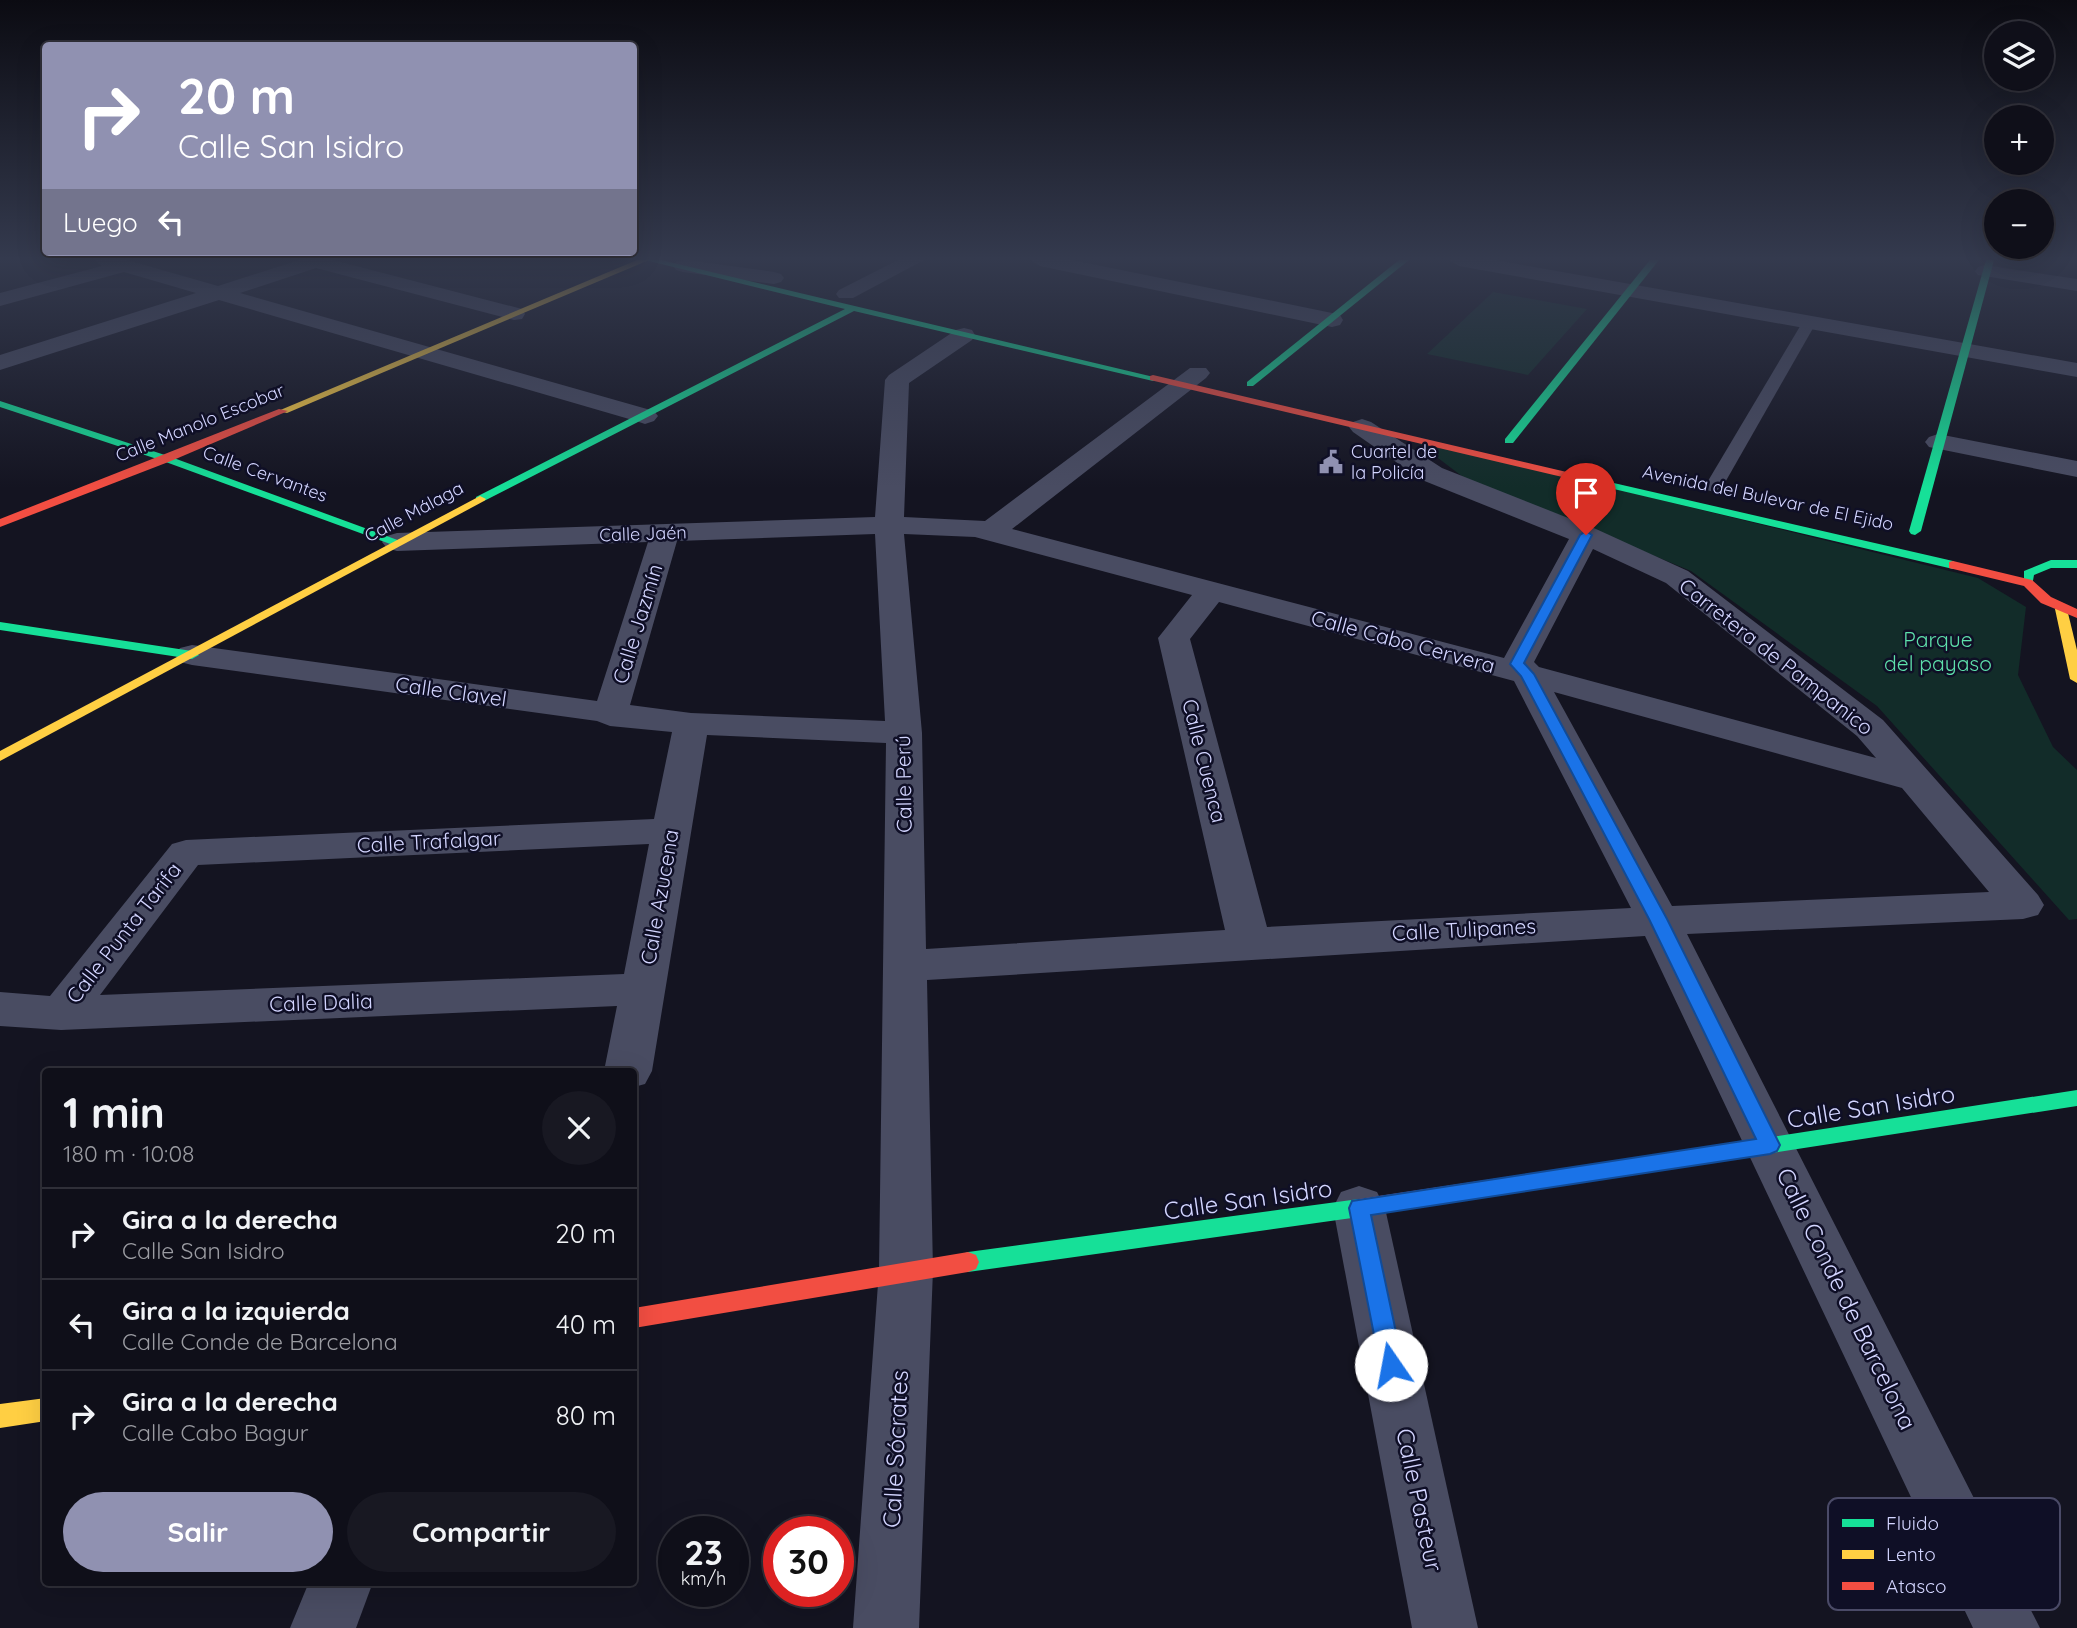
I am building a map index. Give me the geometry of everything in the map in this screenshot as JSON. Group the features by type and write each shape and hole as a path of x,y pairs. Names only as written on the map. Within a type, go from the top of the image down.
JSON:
{"street":[{"path":"0,363 84,336"},
{"path":"362,336 645,416"},
{"name":"Calle Manolo Escobar","path":"0,522 167,459 462,336"},
{"name":"Calle Málaga","path":"0,757 397,542 645,416 786,336"},
{"name":"Calle Perú","path":"906,1270 904,733 889,525 897,380 963,336"},
{"name":"Avenida del Bulevar de El Ejido","path":"969,336 1190,379 1250,384 1277,390"},
{"name":"Avenida del Bulevar de El Ejido","path":"1001,336 1190,379 1362,427 2028,583 2046,600 2069,612"},
{"path":"1250,384 1312,336"},
{"path":"1508,441 1594,336"},
{"path":"1883,336 2077,370"},
{"path":"1915,531 1968,336"},
{"path":"989,532 1190,379"},
{"name":"Calle Cervantes","path":"0,404 167,459 397,542"},
{"name":"Carretera de Pampanico","path":"1362,427 1432,474 1586,535 1676,577 1870,728 2023,905"},
{"path":"1938,442 2077,469"},
{"name":"Calle Cabo Cervera","path":"889,525 975,528 1914,780"},
{"name":"Calle Jaén","path":"397,542 889,525"},
{"name":"Calle Jazmín","path":"610,715 665,533"},
{"path":"1527,674 1517,664 1586,535"},
{"path":"2024,557 2051,563 2077,564"},
{"path":"2028,583 2028,574 2036,567 2051,563"},
{"name":"Calle Cuenca","path":"1212,592 1174,638 1249,942"},
{"path":"2069,612 2077,679"},
{"name":"Calle Clavel","path":"0,626 610,715 691,724 904,733"},
{"name":"Calle Conde de Barcelona","path":"1527,674 1658,919 1943,1498"},
{"name":"Calle Azucena","path":"629,1068 691,724"},
{"name":"Calle Trafalgar","path":"186,853 671,831"},
{"name":"Calle Punta Tarifa","path":"61,1013 186,853"},
{"name":"Calle Tulipanes","path":"905,966 1249,942 1658,919 2023,905"},
{"name":"Calle Dalia","path":"0,1009 61,1013 643,989"},
{"name":"Calle San Isidro","path":"637,1317 906,1270 1359,1208 2077,1098"},
{"name":"Calle Pasteur","path":"1359,1208 1445,1628"},
{"name":"Calle Sócrates","path":"886,1628 906,1270"},
{"path":"0,1416 42,1410"},
{"path":"323,1628 339,1586"},
{"name":"Calle Conde de Barcelona","path":"1998,1610 2007,1628"}],"lane":[{"path":"1714,486 1801,336"}],"green space":[{"path":"1446,336 1563,336 1528,375 1427,354"},
{"name":"Parque del payaso","path":"1413,439 1978,578 2026,607 2018,675 2053,747 2077,770 2077,919 2069,920 1877,706 1691,571 1463,477"}],"traffic: fast":[{"path":"480,499 798,336"},
{"path":"973,336 1153,378"},
{"path":"1250,384 1310,336"},
{"path":"1509,441 1594,336"},
{"path":"1915,531 1969,336"},
{"path":"0,404 167,459 397,542"},
{"path":"1605,484 1953,565"},
{"path":"2028,583 2028,574 2045,565 2077,564"},
{"path":"0,626 192,655"},
{"path":"1752,1148 2077,1098"},
{"path":"968,1262 1359,1208"}],"traffic: slow":[{"path":"283,411 463,336"},
{"path":"0,757 480,499"},
{"path":"2061,609 2077,679"},
{"path":"0,1416 42,1410"}],"traffic: jam":[{"path":"1153,378 1605,484"},
{"path":"0,523 283,411"},
{"path":"1953,565 2028,583 2046,600 2077,614"},
{"path":"1359,1208 1752,1148"},
{"path":"637,1317 968,1262"}],"place":[{"name":"Cuartel de la Policía","path":"1331,462"}],"route":[{"path":"1391,1365 1359,1208 1770,1145 1658,919 1527,674 1517,664 1586,535"}]}
